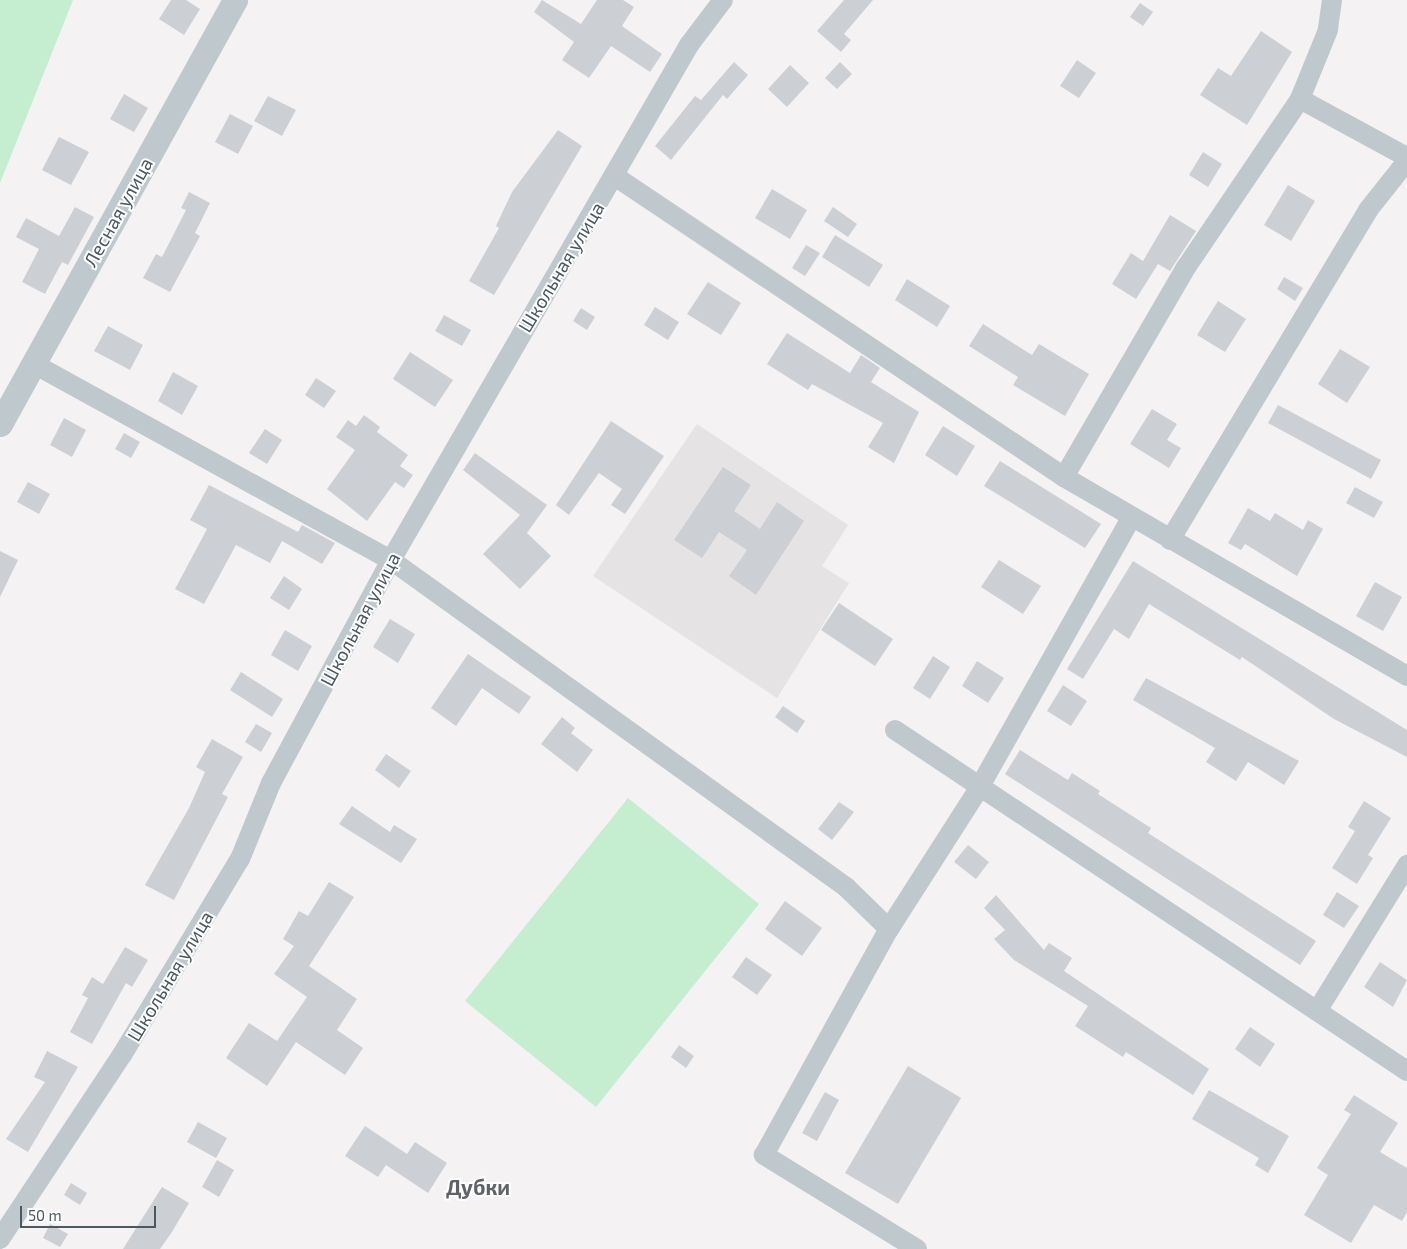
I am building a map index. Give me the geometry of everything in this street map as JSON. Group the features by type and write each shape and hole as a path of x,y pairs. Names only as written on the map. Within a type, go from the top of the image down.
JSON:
{"street":[{"name":"Лесная улица","path":"0,424 235,0"},
{"name":"Школьная улица","path":"0,1239 122,1055 240,859 271,783 392,560 529,318 616,177 689,45 723,0"},
{"path":"1064,477 1187,266 1300,99 1328,30 1332,0"},
{"path":"1300,99 1407,157"},
{"path":"1170,540 1368,210 1407,162"},
{"path":"616,177 1064,477 1131,518 1407,676"},
{"path":"34,364 392,560 846,888 889,929"},
{"path":"917,1249 764,1155 889,929 978,788 1131,518"},
{"path":"895,730 978,788 1407,1070"},
{"path":"1317,1012 1407,865"}],"shaded area":[{"path":"697,424 848,525 822,566 849,583 777,698 593,576"}],"green space":[{"path":"0,0 73,0 0,183"},
{"path":"628,798 759,904 596,1107 465,1001"}],"building":[{"path":"171,0 186,0 200,9 184,35 159,19"},
{"path":"542,0 581,24 597,0 623,0 634,7 622,26 662,54 650,72 611,46 589,78 562,60 574,42 534,12"},
{"path":"844,0 873,0 844,34 851,40 841,52 817,31"},
{"path":"1140,3 1153,12 1143,26 1130,17"},
{"path":"1261,31 1292,52 1247,125 1200,95 1218,68 1231,76"},
{"path":"1077,60 1096,73 1079,98 1060,86"},
{"path":"734,62 748,75 727,99 723,95 671,160 655,146 695,96 701,100"},
{"path":"840,62 852,74 837,89 825,78"},
{"path":"790,65 809,83 787,107 768,89"},
{"path":"124,94 148,108 134,132 110,119"},
{"path":"268,96 296,110 282,136 254,121"},
{"path":"230,114 253,126 238,154 215,142"},
{"path":"558,130 582,146 494,295 469,281 499,228 496,226 512,192"},
{"path":"59,137 89,152 71,185 42,170"},
{"path":"1203,152 1222,164 1208,187 1189,175"},
{"path":"1288,185 1315,201 1291,241 1264,225"},
{"path":"772,189 807,210 790,239 755,218"},
{"path":"189,192 210,203 195,233 200,236 170,292 143,278 156,254 162,257 186,210 181,208"},
{"path":"75,207 94,217 68,265 62,262 45,294 22,282 39,249 16,237 26,218 59,236"},
{"path":"833,207 857,224 848,237 824,221"},
{"path":"1170,215 1196,231 1170,271 1158,264 1136,299 1112,284 1131,253 1143,261"},
{"path":"835,235 883,265 869,287 822,257"},
{"path":"806,245 820,253 805,276 792,268"},
{"path":"1284,277 1303,288 1295,301 1277,289"},
{"path":"907,279 950,306 937,327 895,300"},
{"path":"708,282 741,303 721,335 687,314"},
{"path":"1218,301 1246,319 1225,352 1197,335"},
{"path":"655,307 679,322 668,340 644,325"},
{"path":"581,308 595,317 587,330 573,321"},
{"path":"444,315 471,330 462,346 435,331"},
{"path":"983,324 1032,355 1039,344 1089,374 1065,416 1013,385 1018,377 969,346"},
{"path":"108,326 143,345 130,370 94,351"},
{"path":"787,333 850,373 861,355 880,368 871,382 919,412 894,463 868,447 883,423 812,384 808,390 767,364"},
{"path":"1340,349 1370,367 1347,403 1318,384"},
{"path":"410,352 453,380 435,407 393,379"},
{"path":"173,372 198,386 182,415 158,401"},
{"path":"316,378 336,391 324,408 305,395"},
{"path":"1278,405 1381,460 1371,479 1268,423"},
{"path":"1152,409 1177,424 1167,440 1181,448 1169,468 1130,444"},
{"path":"364,415 380,427 377,432 408,455 400,466 413,475 404,488 395,482 367,521 327,489 355,450 336,437 348,420 356,426"},
{"path":"64,418 86,430 72,457 50,445"},
{"path":"611,421 664,456 625,514 611,505 622,489 599,473 569,515 556,505"},
{"path":"943,426 975,446 957,476 925,455"},
{"path":"265,429 282,440 267,464 249,453"},
{"path":"124,433 140,442 131,458 115,449"},
{"path":"475,453 547,505 527,533 551,556 520,589 483,554 520,515 463,470"},
{"path":"1000,461 1101,524 1085,548 984,486"},
{"path":"723,467 751,485 734,511 760,529 777,502 804,521 756,595 729,576 747,550 719,532 702,558 674,540"},
{"path":"28,482 50,494 39,514 17,502"},
{"path":"209,485 298,532 302,525 335,543 322,564 282,541 270,563 236,545 204,604 175,589 207,529 190,520"},
{"path":"1355,487 1383,502 1374,518 1346,503"},
{"path":"1248,508 1270,521 1275,513 1303,530 1308,520 1323,529 1297,576 1245,544 1241,550 1228,543"},
{"path":"0,551 18,560 0,597"},
{"path":"999,560 1041,586 1023,614 981,587"},
{"path":"1133,561 1407,730 1407,757 1334,719 1242,657 1240,660 1149,604 1129,639 1114,629 1083,679 1067,669"},
{"path":"284,576 302,589 289,610 270,598"},
{"path":"1375,582 1402,597 1383,631 1356,616"},
{"path":"839,603 893,639 875,666 821,630"},
{"path":"390,619 415,634 398,663 373,647"},
{"path":"285,630 312,646 298,671 271,655"},
{"path":"468,654 531,697 519,714 482,688 456,726 431,708"},
{"path":"933,656 950,667 930,699 913,688"},
{"path":"977,661 1004,678 988,703 962,686"},
{"path":"241,672 283,699 272,717 230,690"},
{"path":"1146,678 1299,761 1284,785 1248,762 1236,781 1206,762 1215,748 1133,700"},
{"path":"1063,685 1087,701 1071,726 1047,711"},
{"path":"783,706 805,721 797,733 775,717"},
{"path":"562,717 575,728 571,733 593,750 577,772 541,744"},
{"path":"256,724 272,733 261,752 245,742"},
{"path":"212,739 243,757 222,794 228,797 174,900 145,885 189,808 205,772 196,767"},
{"path":"1020,750 1068,780 1072,773 1100,791 1098,794 1151,828 1148,833 1316,941 1300,965 1005,774"},
{"path":"386,754 411,771 399,788 375,770"},
{"path":"1364,801 1391,818 1368,855 1373,858 1357,884 1332,868 1355,831 1348,827"},
{"path":"839,802 854,812 832,840 818,829"},
{"path":"352,806 390,832 394,825 417,839 401,863 339,824"},
{"path":"968,845 989,862 976,879 954,862"},
{"path":"329,882 354,897 309,966 357,999 337,1030 363,1048 345,1075 296,1042 267,1086 226,1058 249,1023 277,1041 307,997 274,974 294,946 283,939 299,911 308,916"},
{"path":"1337,892 1359,906 1344,928 1323,915"},
{"path":"996,895 1044,950 1049,943 1072,958 1064,971 1209,1069 1193,1095 1126,1052 1123,1057 1075,1026 1088,1006 1014,960 994,939 1005,930 984,908"},
{"path":"785,901 822,928 802,956 765,929"},
{"path":"125,947 148,960 132,987 126,983 92,1044 70,1032 88,998 82,995 92,977 103,984"},
{"path":"746,957 772,975 757,995 732,977"},
{"path":"1380,962 1407,980 1393,1007 1364,987"},
{"path":"1250,1027 1275,1044 1260,1067 1235,1049"},
{"path":"679,1045 694,1056 686,1068 671,1057"},
{"path":"47,1051 78,1067 28,1152 6,1139 45,1082 34,1077"},
{"path":"908,1066 961,1098 898,1204 845,1173"},
{"path":"1209,1090 1289,1136 1268,1173 1255,1165 1259,1158 1192,1119"},
{"path":"825,1092 839,1100 817,1141 802,1133"},
{"path":"1354,1095 1398,1123 1380,1152 1407,1168 1407,1212 1402,1221 1374,1205 1351,1243 1304,1215 1328,1175 1317,1168 1351,1114 1344,1110"},
{"path":"198,1122 227,1138 216,1158 187,1142"},
{"path":"365,1126 407,1154 415,1142 447,1163 428,1193 386,1165 378,1177 345,1156"},
{"path":"217,1160 234,1170 219,1197 202,1187"},
{"path":"71,1183 87,1193 80,1205 64,1195"},
{"path":"162,1187 189,1203 172,1232 160,1249 123,1249"},
{"path":"50,1224 68,1234 60,1247 43,1238"}],"district":[{"name":"Дубки","path":"478,1187"}]}
